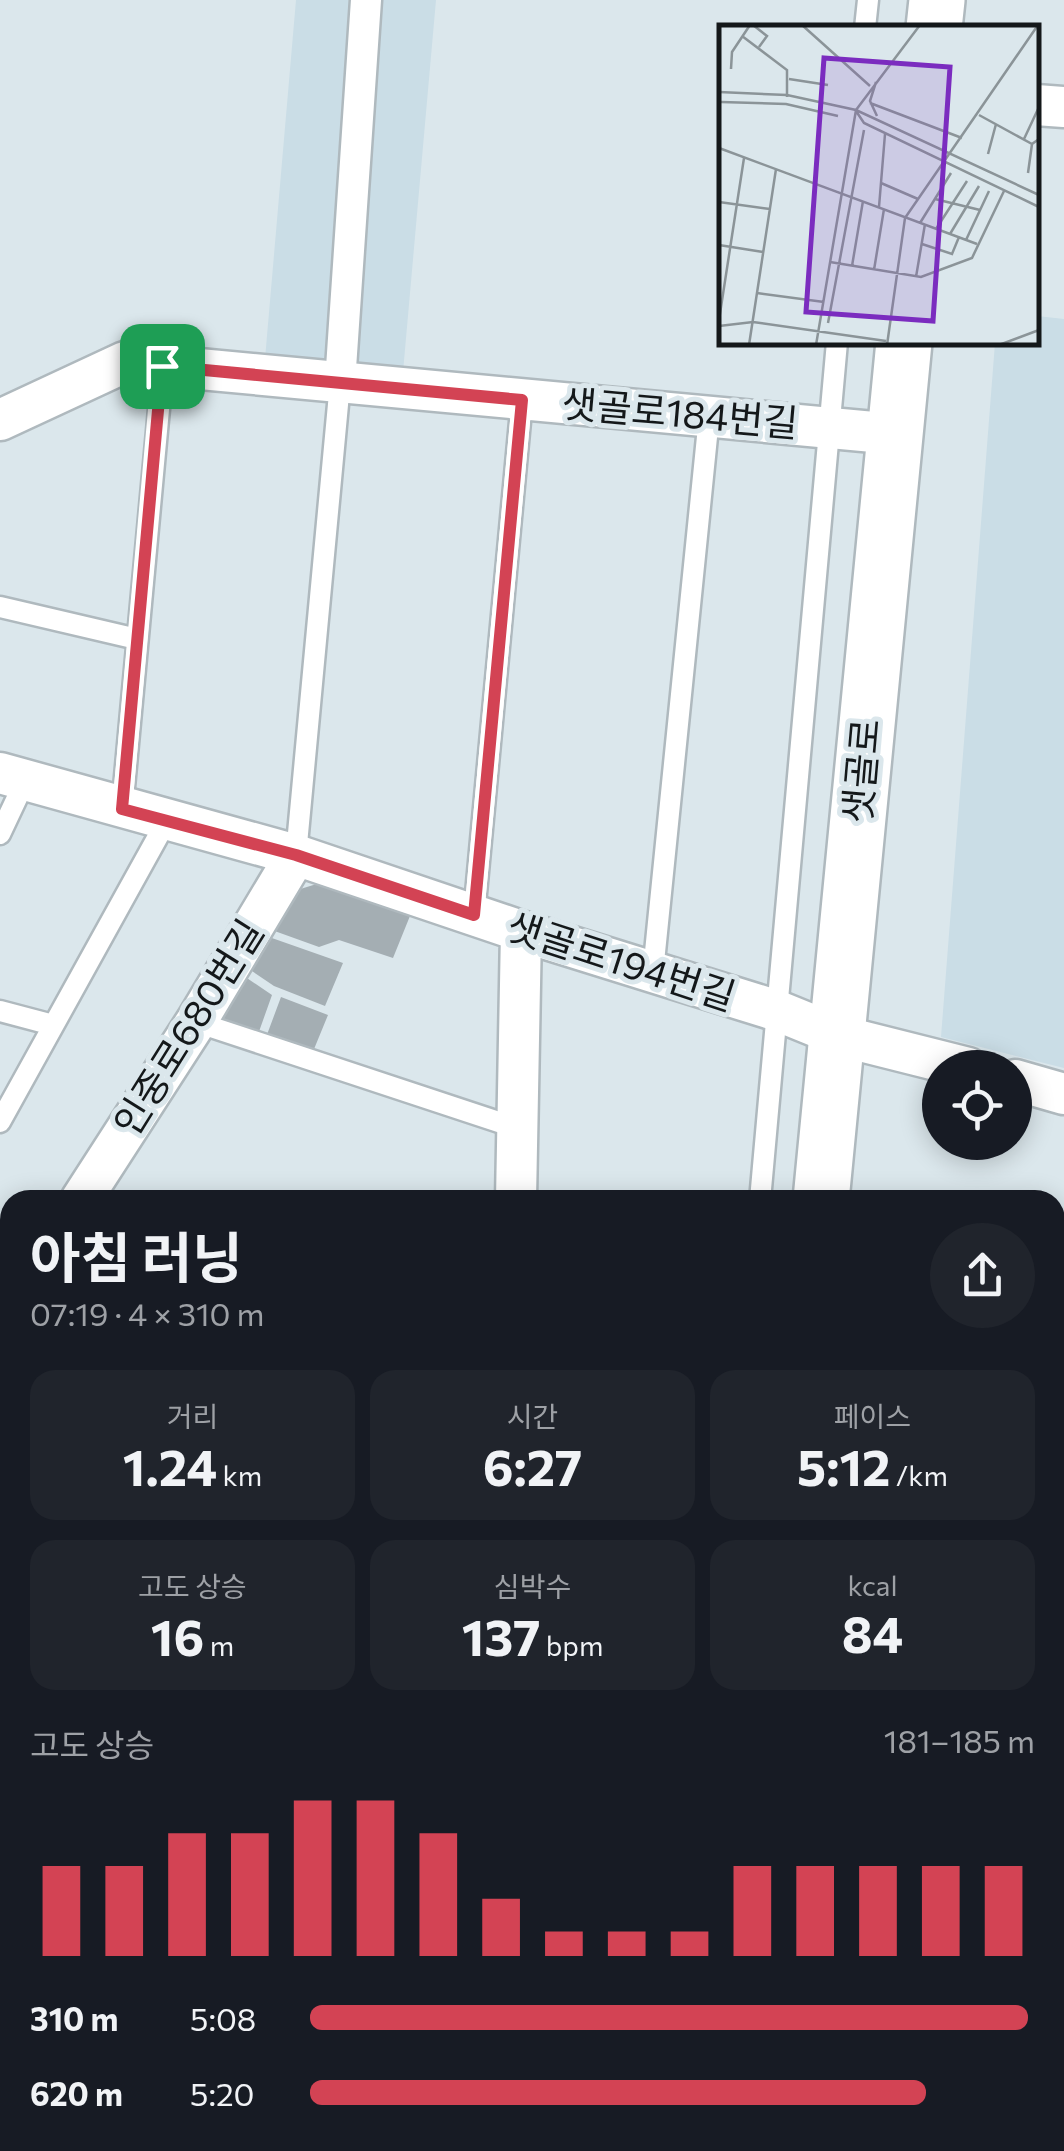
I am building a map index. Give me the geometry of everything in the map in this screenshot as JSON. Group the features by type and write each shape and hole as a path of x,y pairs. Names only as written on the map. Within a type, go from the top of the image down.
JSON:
{"main road":[{"path":"934,25 936,0"},
{"name":"샛골로","path":"822,1190 904,345"}],"street":[{"path":"340,383 366,0"},
{"path":"1039,106 1064,107"},
{"name":"샛골로184번길","path":"0,420 125,362 895,434"},
{"name":"샛골로194번길","path":"13,777 296,855 521,931 778,1011 837,1035 922,1056"},
{"name":"인중로680번길","path":"87,1190 196,1022 296,855"},
{"path":"516,1190 521,931"},
{"path":"1032,1085 1064,1094"}],"lane":[{"path":"865,25 868,0"},
{"path":"761,1190 838,345"},
{"path":"122,809 162,366"},
{"path":"296,855 340,383"},
{"path":"474,915 522,400"},
{"path":"653,972 709,417"},
{"path":"0,606 137,639"},
{"path":"0,834 13,777"},
{"path":"0,1122 166,822"},
{"path":"0,1011 53,1025"},
{"path":"196,1022 518,1128"}],"shaded area":[{"path":"296,0 436,0 403,372 265,359"},
{"path":"1039,316 1064,319 1064,1068 1032,1060 1032,1050 993,1050 941,1037 995,345 1039,345"}],"building":[{"path":"323,882 412,911 393,958 339,940 319,947 269,929 294,891"},
{"path":"269,937 343,963 325,1006 274,986 246,967"},
{"path":"241,974 272,995 256,1040 210,1025"},
{"path":"281,997 328,1015 312,1054 265,1040"}],"route":[{"path":"162,366 522,400 474,915 296,855 122,809 162,366"}]}
